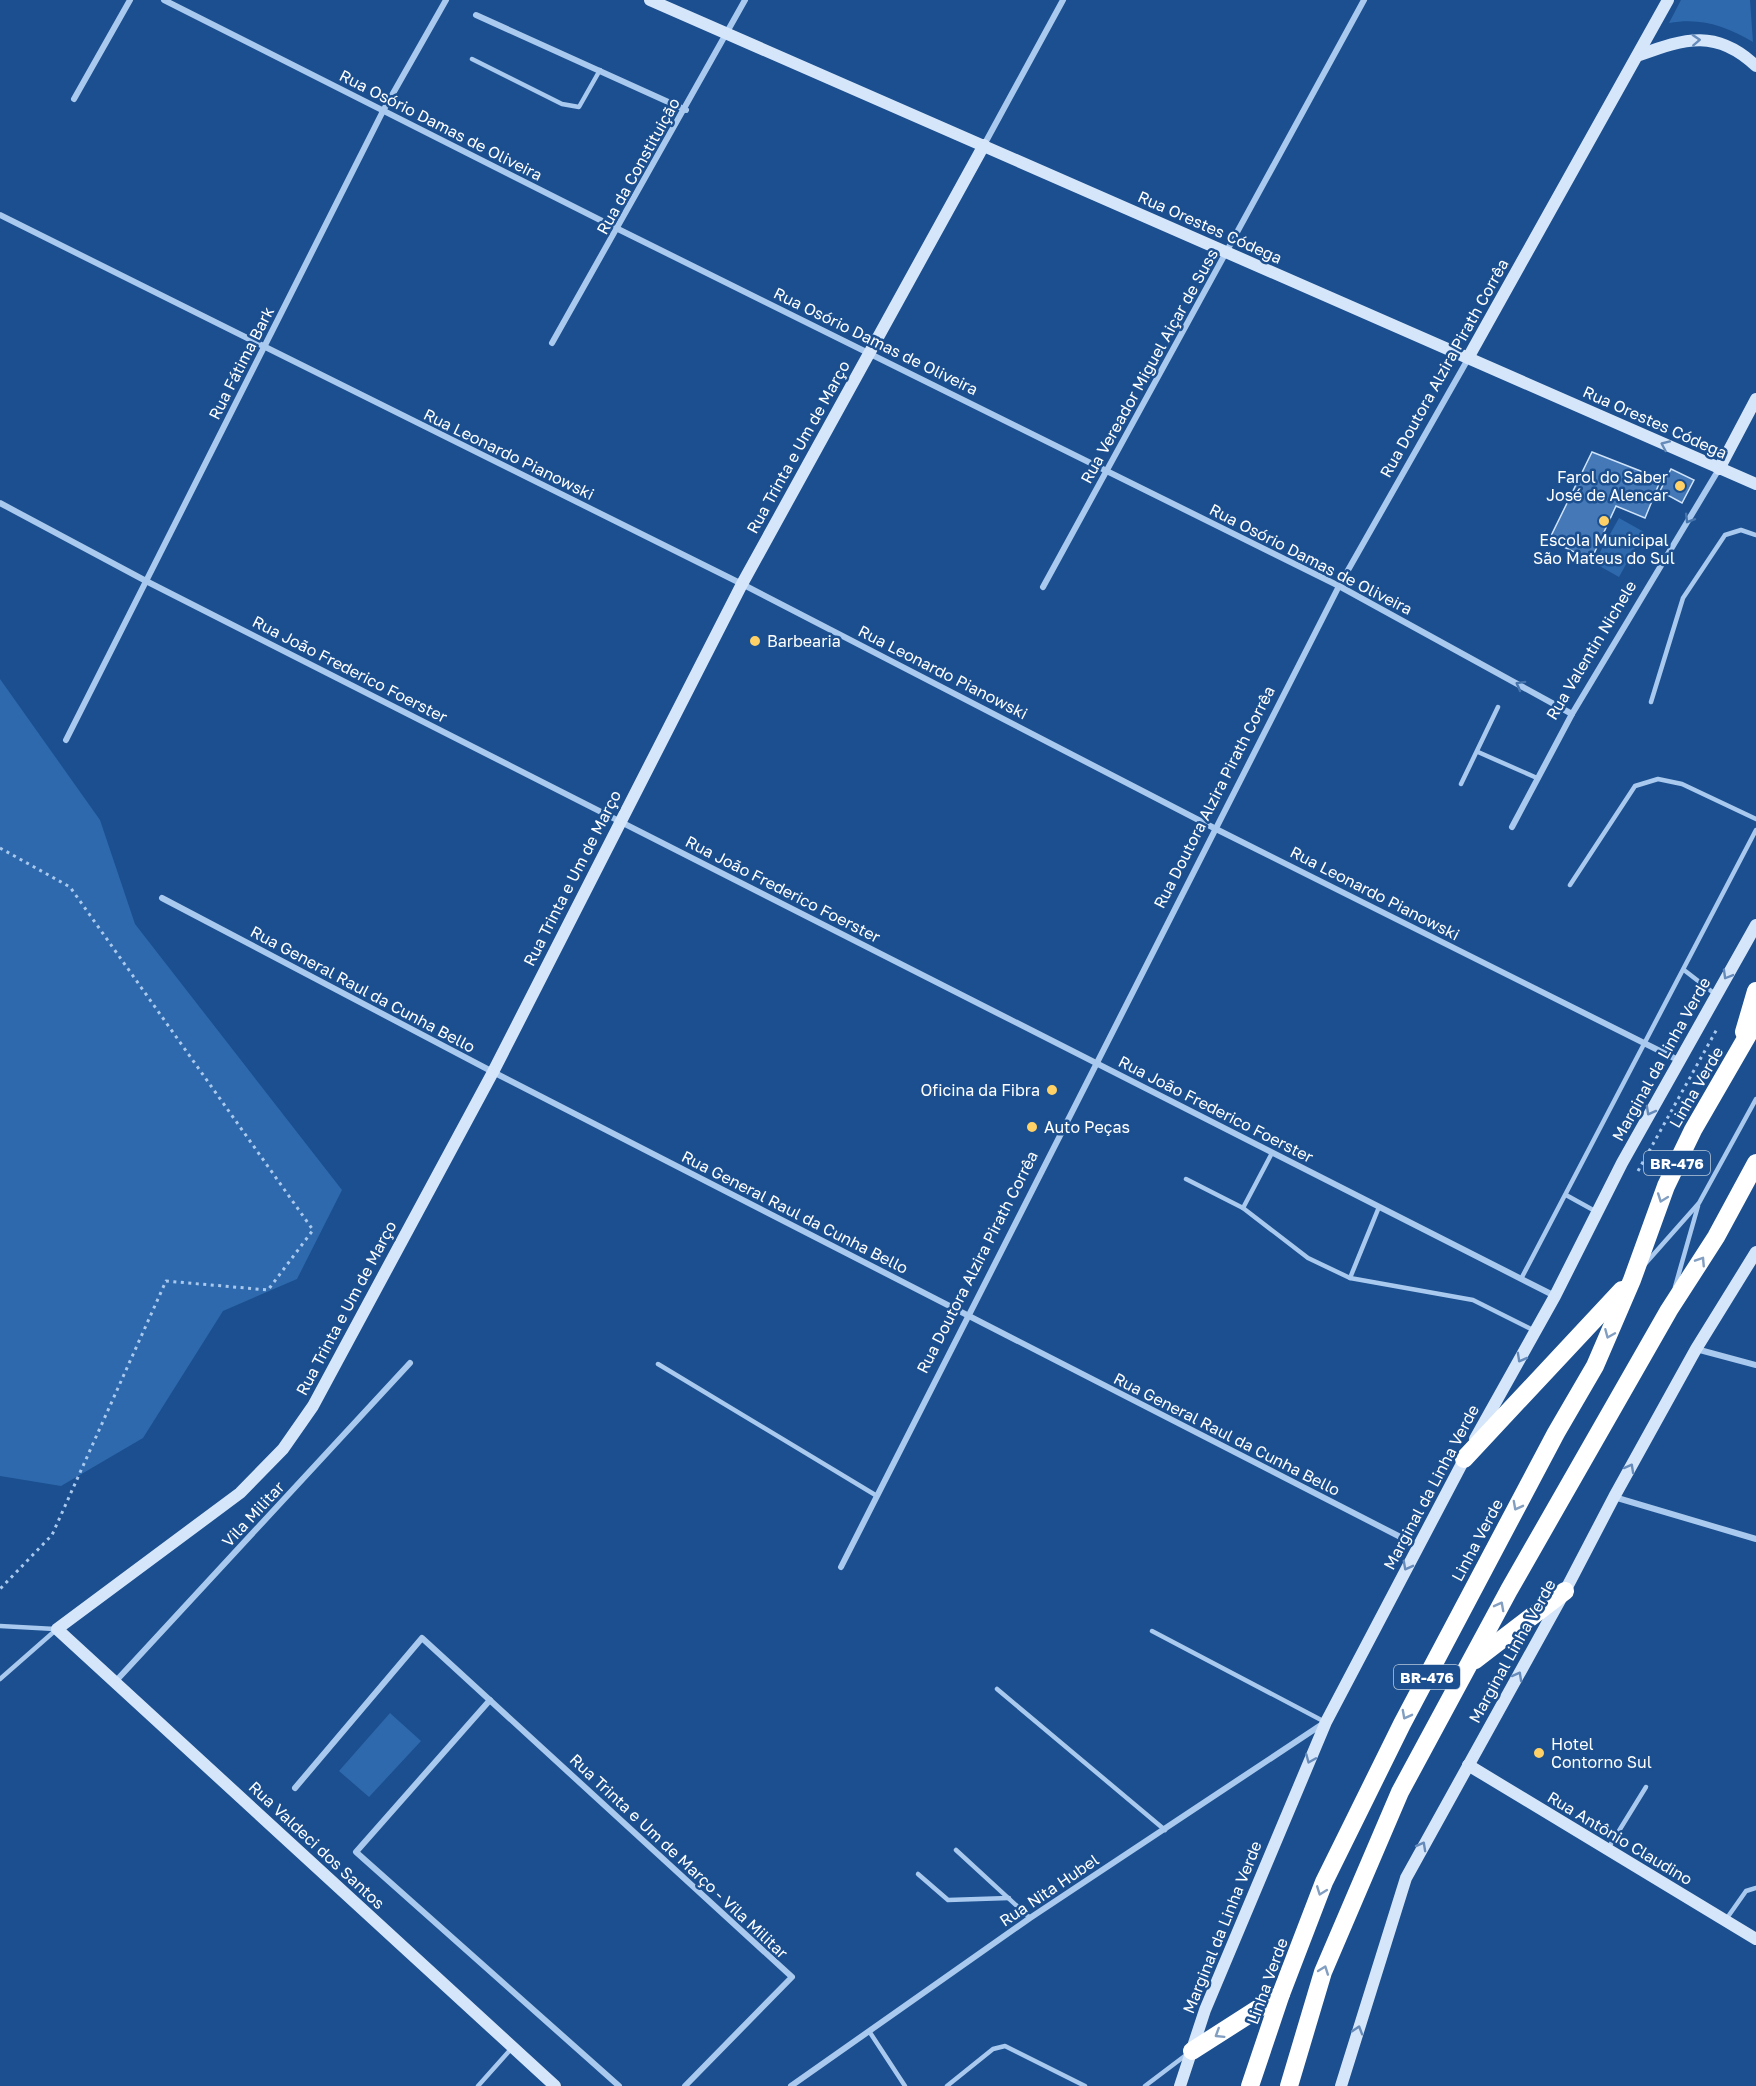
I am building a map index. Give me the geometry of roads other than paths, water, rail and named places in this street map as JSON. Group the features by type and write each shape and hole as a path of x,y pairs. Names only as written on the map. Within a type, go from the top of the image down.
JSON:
{"highway":[{"path":"1738,1053 1756,991"},
{"name":"Linha Verde","path":"1250,2086 1281,1994 1324,1882 1402,1724 1556,1433 1595,1366 1632,1280 1666,1186 1693,1130 1756,1021"},
{"name":"BR-476","path":"1289,2086 1323,1972 1400,1792 1509,1590 1669,1310 1716,1237 1756,1163"},
{"path":"1464,1459 1632,1280"},
{"path":"1469,1665 1565,1591"},
{"path":"1192,2051 1281,1994"}],"main road":[{"name":"Rua Orestes Códega","path":"650,0 1756,484"},
{"name":"Rua Doutora Alzira Pirath Corrêa","path":"1468,358 1640,55 1668,0"},
{"path":"1640,55 1678,41 1709,39 1743,53 1756,66"},
{"name":"Rua Trinta e Um de Março","path":"57,1629 240,1493 284,1449 313,1406 493,1072 619,820 742,584 984,145"},
{"name":"Rua Valentin Nichele","path":"1719,469 1756,399"},
{"name":"Marginal da Linha Verde","path":"1180,2086 1209,1999 1326,1722 1464,1459 1536,1332 1678,1060 1756,925"},
{"name":"Marginal Linha Verde","path":"1341,2086 1406,1878 1696,1349 1756,1253"},
{"name":"Rua Valdeci dos Santos","path":"57,1629 555,2086"},
{"name":"Rua Antônio Claudino","path":"1468,1765 1756,1939"}],"street":[{"path":"74,99 130,0"},
{"name":"Rua Osório Damas de Oliveira","path":"164,0 618,229 1339,586 1572,714"},
{"name":"Rua Fátima Bark","path":"66,740 383,111 446,0"},
{"name":"Rua da Constituição","path":"552,343 686,110 745,0"},
{"name":"Rua Trinta e Um de Março","path":"984,145 1063,0"},
{"name":"Rua Vereador Miguel Aiçar de Suss","path":"1043,587 1364,0"},
{"path":"476,15 600,69 686,110"},
{"name":"Rua Leonardo Pianowski","path":"0,215 742,584 1216,829 1678,1060"},
{"name":"Rua Doutora Alzira Pirath Corrêa","path":"841,1567 1339,586 1468,358"},
{"name":"Rua Valentin Nichele","path":"1512,827 1572,714 1719,469"},
{"name":"Rua João Frederico Foerster","path":"0,503 146,581 1555,1296"},
{"name":"Rua General Raul da Cunha Bello","path":"162,898 493,1072 1418,1546"},
{"path":"1696,1349 1756,1365"},
{"name":"Vila Militar","path":"115,1682 410,1363"},
{"path":"1614,1497 1756,1539"},
{"name":"Rua Trinta e Um de Março - Vila Militar","path":"295,1788 422,1638 792,1977 685,2086"},
{"path":"490,1700 356,1852 619,2086"},
{"name":"Rua Nita Hubel","path":"791,2086 1030,1918 1326,1722"}],"lane":[{"path":"472,59 562,104 579,107 600,69"},
{"path":"1651,702 1683,598 1725,535 1741,530 1756,535"},
{"path":"1461,784 1498,707"},
{"path":"1478,752 1538,778"},
{"path":"1570,885 1635,786 1658,779 1682,784 1756,819"},
{"path":"1521,1279 1756,830"},
{"path":"1684,970 1716,995"},
{"path":"1632,1280 1699,1203 1756,1099"},
{"path":"1244,1208 1272,1153"},
{"path":"1186,1179 1244,1208 1308,1258 1350,1278 1473,1300 1500,1311 1536,1332"},
{"path":"1566,1195 1597,1212"},
{"path":"1669,1310 1699,1203"},
{"path":"1350,1278 1379,1207"},
{"path":"658,1364 877,1496"},
{"path":"0,1626 57,1629"},
{"name":"Rua Trinta e Um de Março","path":"0,1679 57,1629"},
{"path":"1152,1632 1326,1722"},
{"path":"997,1689 1165,1830"},
{"path":"1607,1849 1646,1787"},
{"path":"956,1850 1030,1918"},
{"path":"918,1874 948,1900 1009,1898"},
{"path":"1725,1920 1746,1891 1756,1888"},
{"path":"868,2030 905,2086"},
{"path":"947,2086 993,2049 1005,2046 1085,2086"},
{"path":"478,2086 513,2047"},
{"path":"1145,2086 1192,2051"}],"place":[{"name":"Farol do Saber José de Alencar","path":"1680,486"},
{"name":"Escola Municipal São Mateus do Sul","path":"1604,521"},
{"name":"Barbearia","path":"755,641"},
{"name":"Oficina da Fibra","path":"1052,1090"},
{"name":"Auto Peças","path":"1032,1127"},
{"name":"Hotel Contorno Sul","path":"1539,1753"}]}
